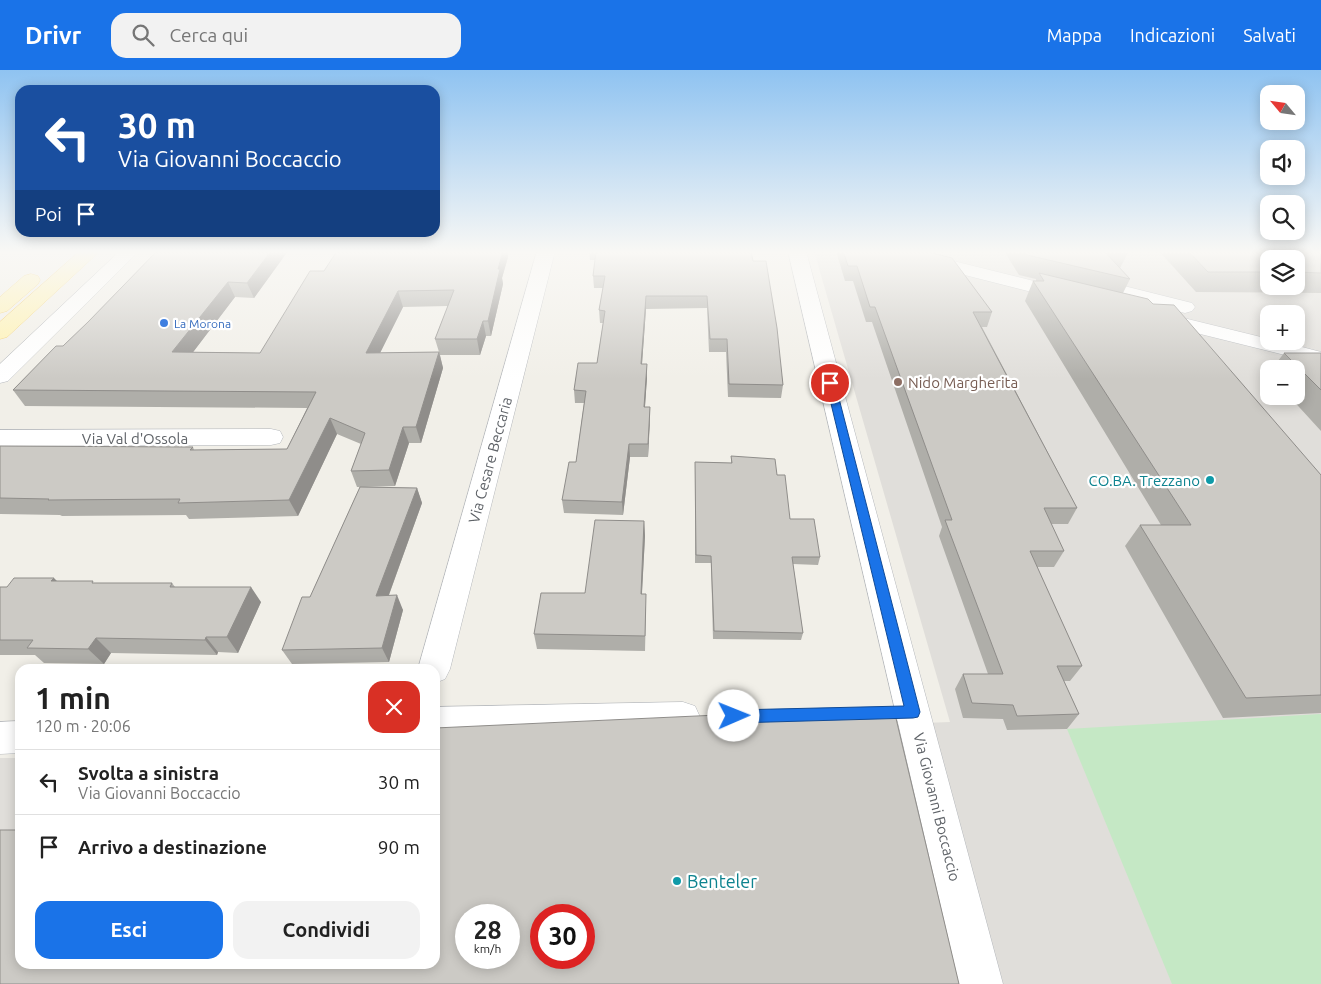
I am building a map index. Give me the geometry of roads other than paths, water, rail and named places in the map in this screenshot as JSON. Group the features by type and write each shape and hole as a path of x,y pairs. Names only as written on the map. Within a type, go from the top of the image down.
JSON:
{"main road":[{"path":"0,307 16,294"},
{"path":"0,333 44,294"}],"street":[{"path":"0,376 86,294"},
{"name":"Via Cesare Beccaria","path":"435,664 535,294"},
{"name":"Via Giovanni Boccaccio","path":"806,294 898,712 981,984"},
{"path":"1063,294 1321,358"},
{"path":"1131,294 1260,325"},
{"path":"1305,336 1321,340"},
{"name":"Via Val d'Ossola","path":"0,438 271,437"},
{"path":"440,723 714,717"},
{"path":"0,738 15,737"}],"place":[{"name":"La Morona","path":"164,323"},
{"name":"Nido Margherita","path":"898,382"},
{"name":"CO.BA. Trezzano","path":"1210,480"},
{"name":"Benteler","path":"677,881"}]}
